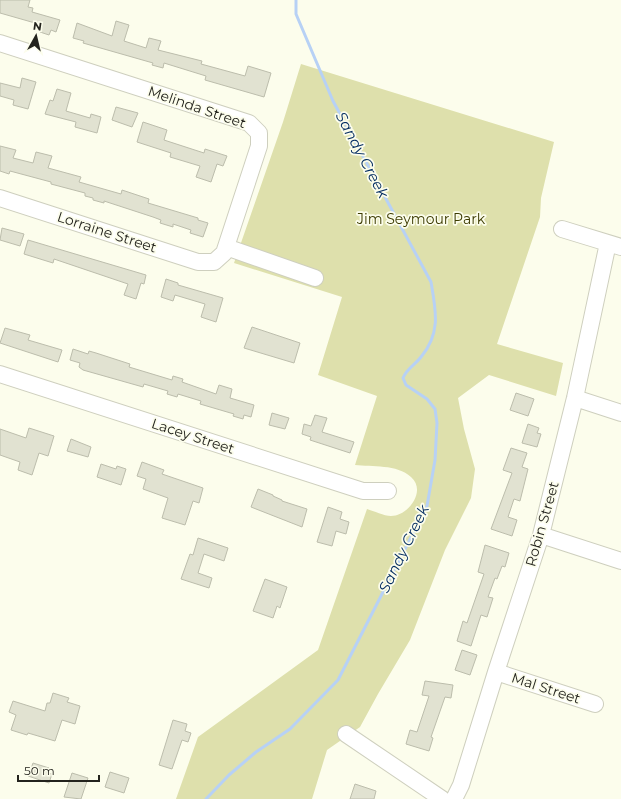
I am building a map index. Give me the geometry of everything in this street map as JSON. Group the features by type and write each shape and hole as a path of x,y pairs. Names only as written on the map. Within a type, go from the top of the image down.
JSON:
{"street":[{"name":"Melinda Street","path":"0,43 249,123 258,133 259,146 224,253 214,262"},
{"name":"Lorraine Street","path":"0,198 198,262 214,262"},
{"path":"562,229 615,245"},
{"name":"Robin Street","path":"454,799 461,785 541,535 615,245"},
{"path":"226,247 315,278"},
{"name":"Lacey Street","path":"0,374 362,491 388,491"},
{"path":"575,398 621,413"},
{"path":"541,535 621,561"},
{"name":"Mal Street","path":"496,672 595,704"},
{"path":"346,734 442,799"}],"green space":[{"name":"Jim Seymour Park","path":"301,64 554,142 541,198 540,217 497,344 563,363 556,396 489,375 458,398 464,429 475,469 471,498 445,550 410,640 360,727 327,750 312,799 176,799 198,737 318,650 367,509 388,516 397,515 404,512 409,507 416,495 417,489 411,477 399,470 384,467 355,465 377,396 318,375 342,297 234,263 283,122"}],"building":[{"path":"0,0 30,0 28,7 33,8 32,12 60,20 56,32 51,30 49,35 40,32 42,25 0,13"},
{"path":"116,21 129,25 124,41 146,48 149,38 161,41 158,50 202,61 201,64 245,76 248,66 271,73 264,97 205,80 206,76 164,63 163,68 152,65 153,63 83,43 84,41 73,38 77,23 112,36"},
{"path":"22,78 36,82 28,109 13,105 14,100 0,96 0,83 20,88"},
{"path":"57,89 71,93 66,111 90,118 91,114 101,117 97,133 75,127 76,122 45,114 50,100 53,101"},
{"path":"116,107 138,113 132,127 112,120"},
{"path":"143,122 167,130 164,140 204,153 205,149 227,156 223,166 217,164 211,182 196,177 200,166 170,157 171,153 137,142"},
{"path":"0,146 16,150 13,158 33,163 36,152 52,156 48,168 81,177 79,182 121,194 122,190 149,199 148,203 198,218 198,220 208,223 203,237 190,233 191,230 173,224 173,227 160,223 161,220 153,217 104,201 104,203 93,200 93,198 85,196 85,193 10,171 9,174 0,171"},
{"path":"2,228 24,234 20,246 0,240"},
{"path":"28,240 146,275 144,284 141,283 136,299 124,295 128,284 54,259 53,263 24,254"},
{"path":"166,279 178,283 178,285 223,298 216,322 201,317 205,304 175,295 173,301 161,297"},
{"path":"252,327 300,343 294,363 244,348"},
{"path":"5,328 30,335 28,340 62,350 58,362 0,343"},
{"path":"73,349 88,354 89,351 96,353 130,364 129,367 172,380 173,376 183,379 182,382 216,394 219,385 232,389 230,398 254,405 251,417 244,415 243,419 233,416 234,414 200,404 201,401 178,394 177,397 167,394 168,391 144,384 143,387 83,370 79,367 80,363 70,360"},
{"path":"516,393 534,399 528,416 510,410"},
{"path":"272,413 289,418 285,429 269,425"},
{"path":"315,415 327,418 322,432 354,442 350,453 310,440 311,437 302,434 304,424 311,426"},
{"path":"528,424 539,428 537,433 541,434 537,447 522,443"},
{"path":"29,428 54,436 48,456 39,453 32,475 18,470 20,462 0,455 0,429 26,438"},
{"path":"71,439 91,447 88,457 67,451"},
{"path":"511,448 527,453 522,467 528,469 520,501 514,499 508,517 517,520 512,536 491,529 512,473 503,470"},
{"path":"142,462 164,470 162,474 203,488 199,503 193,501 185,525 162,518 168,498 143,489 146,479 137,476"},
{"path":"101,464 116,469 117,466 126,469 121,485 97,477"},
{"path":"258,489 273,495 282,501 307,509 302,527 251,507"},
{"path":"328,507 342,512 340,519 349,522 346,534 336,531 332,546 317,542"},
{"path":"198,538 228,548 224,561 204,554 198,573 212,578 209,588 181,579 190,554 193,555"},
{"path":"485,545 509,553 505,567 502,566 497,579 495,578 488,597 493,598 487,617 481,615 471,646 457,641 463,621 467,623 484,574 478,572"},
{"path":"265,579 287,587 280,608 277,606 273,618 253,611"},
{"path":"462,650 477,655 470,675 455,670"},
{"path":"425,681 453,685 451,698 445,697 431,737 433,738 429,751 406,744 410,730 417,732 429,696 422,695"},
{"path":"53,693 69,698 67,702 80,706 75,724 62,720 55,741 28,733 27,735 11,730 16,715 9,712 13,701 45,711 47,703 50,703"},
{"path":"173,720 187,724 185,731 191,733 188,742 182,740 172,769 159,765"},
{"path":"33,763 49,768 47,773 52,774 49,783 28,776"},
{"path":"110,772 129,778 124,793 105,787"},
{"path":"72,773 88,778 81,799 64,797"},
{"path":"355,784 376,791 374,799 350,799"}],"waterway":[{"name":"Sandy Creek","path":"206,799 229,775 256,752 290,729 338,680 427,506 435,460 437,423 435,409 427,399 406,385 403,378 421,357 432,339 435,312 431,282 333,101 296,14 296,0"}]}
